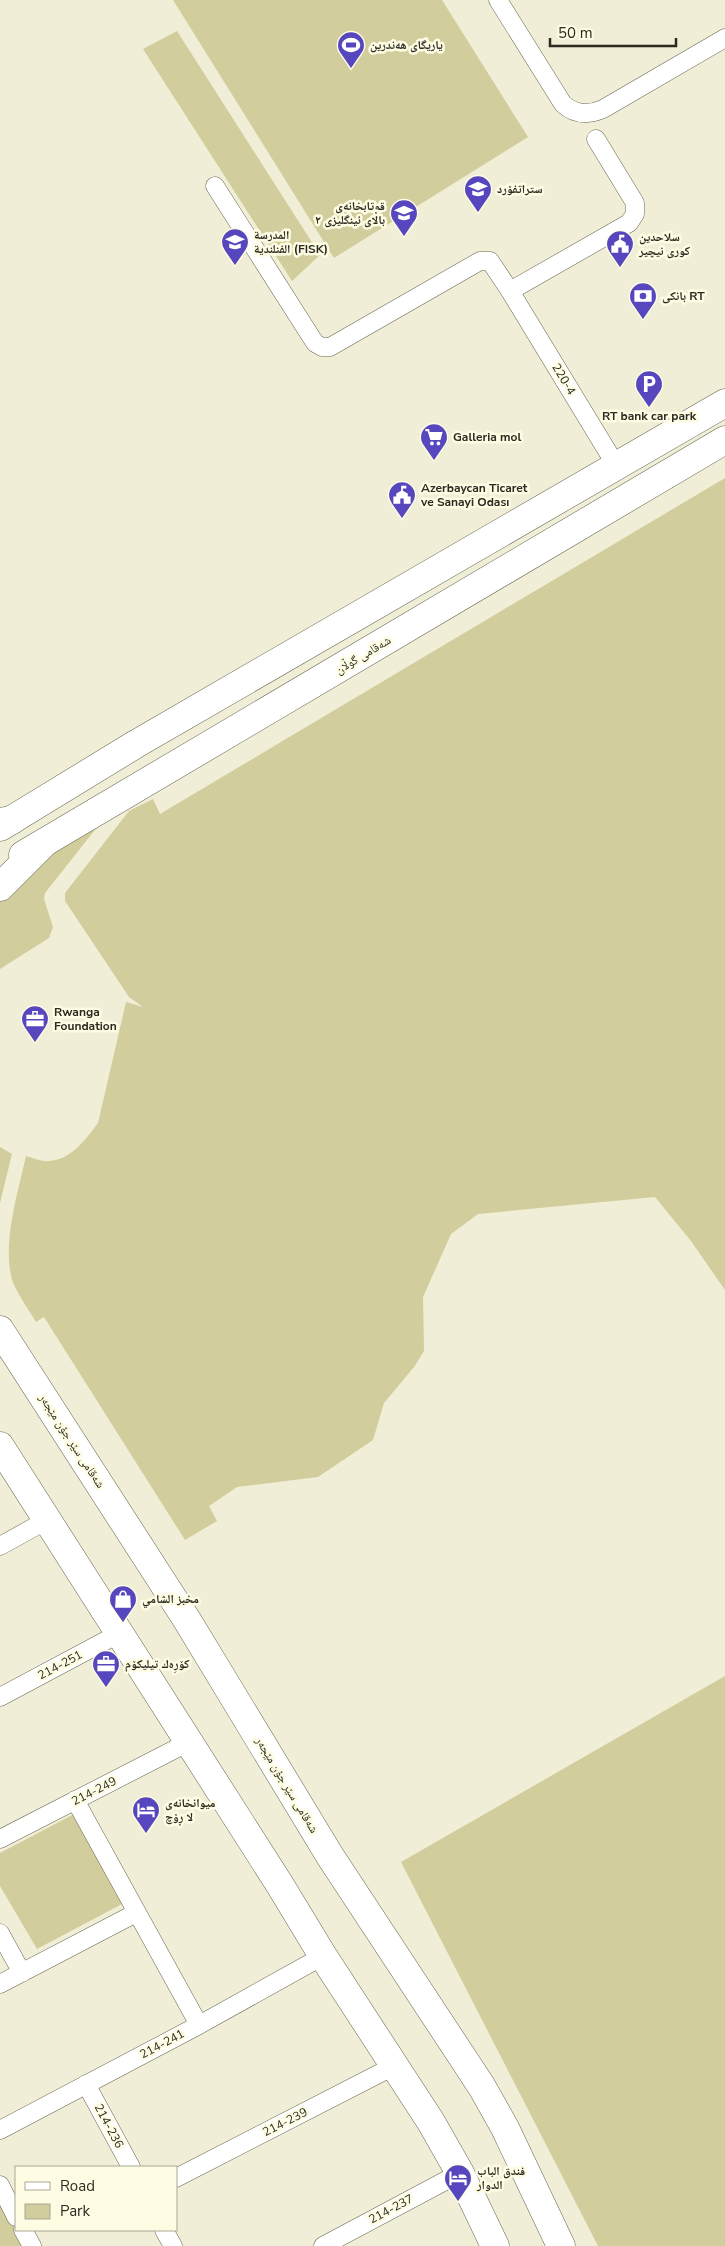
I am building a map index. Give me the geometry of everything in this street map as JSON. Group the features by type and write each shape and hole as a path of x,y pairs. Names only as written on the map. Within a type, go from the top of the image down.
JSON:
{"main road":[{"path":"4,823 571,494 725,402"},
{"name":"شەقامی گوڵان","path":"0,869 162,775 725,440"},
{"path":"571,494 564,503 563,509 568,519 578,524 589,521"},
{"path":"0,887 44,843"},
{"name":"شەقامی سێر جۆن مێجەر","path":"0,1330 187,1620 330,1856 482,2087 505,2128 561,2246"},
{"path":"0,1446 323,1956 431,2122 460,2172 495,2246"}],"street":[{"path":"498,0 563,104 572,110 582,113 592,113 603,109 725,38"},
{"path":"512,0 569,94 577,100 584,102 596,100 725,24"},
{"path":"510,291 629,223 636,214 635,203 596,139"},
{"name":"220-4","path":"214,186 315,343 322,347 330,347 483,260 492,263 617,467"},
{"path":"0,1546 47,1520"},
{"name":"214-251","path":"0,1697 120,1633"},
{"name":"214-249","path":"0,1839 188,1742"},
{"path":"75,1800 199,2025"},
{"path":"0,1984 136,1913"},
{"path":"0,1933 22,1973"},
{"name":"214-241","path":"0,2130 199,2025 323,1956"},
{"name":"214-239","path":"178,2177 394,2066"},
{"name":"214-236","path":"86,2084 130,2166"},
{"name":"214-237","path":"322,2246 460,2172"},
{"path":"0,2185 15,2214"},
{"path":"24,2231 32,2246"},
{"path":"165,2231 173,2246"}],"green space":[{"name":"یاریگای هەندرین","path":"173,0 442,0 528,137 334,258"},
{"path":"177,31 320,255 292,281 143,49"},
{"path":"725,478 725,1290 691,1241 655,1197 478,1214 451,1234 423,1297 424,1351 414,1367 384,1403 373,1440 318,1477 237,1487 209,1506 217,1521 185,1540 44,1317 36,1322 16,1290 10,1271 9,1255 12,1221 26,1156 43,1161 57,1160 71,1153 88,1136 98,1123 126,1002 143,1007 129,997 65,901 65,893 129,811 153,799 160,814"},
{"path":"98,826 45,893 44,899 53,927 49,938 0,969 0,899 29,863"},
{"path":"0,1147 12,1154 0,1203"},
{"path":"725,1676 725,2246 598,2246 401,1862"},
{"path":"76,1813 122,1904 37,1949 0,1886 0,1853"},
{"path":"0,2199 15,2225 15,2231 18,2231 25,2243 20,2246 0,2246"}],"place":[{"name":"یاریگای هەندرین","path":"351,69"},
{"name":"ستراتفۆرد","path":"478,213"},
{"name":"قوتابخانەی باڵای ئینگلیزی ۲","path":"404,237"},
{"name":"المدرسة الفنلندية (FISK)","path":"235,266"},
{"name":"سلاحدین كوری نیچیر","path":"620,268"},
{"name":"بانكی RT","path":"643,320"},
{"name":"RT bank car park","path":"649,408"},
{"name":"Galleria mol","path":"434,461"},
{"name":"Azerbaycan Ticaret ve Sanayi Odası","path":"402,519"},
{"name":"Rwanga Foundation","path":"35,1043"},
{"name":"مخبز الشامي","path":"123,1623"},
{"name":"كۆرِەك تيليكۆم","path":"106,1688"},
{"name":"میوانخانەی لا ڕۆچ","path":"146,1834"},
{"name":"فندق الباب الدوار","path":"458,2202"}]}
